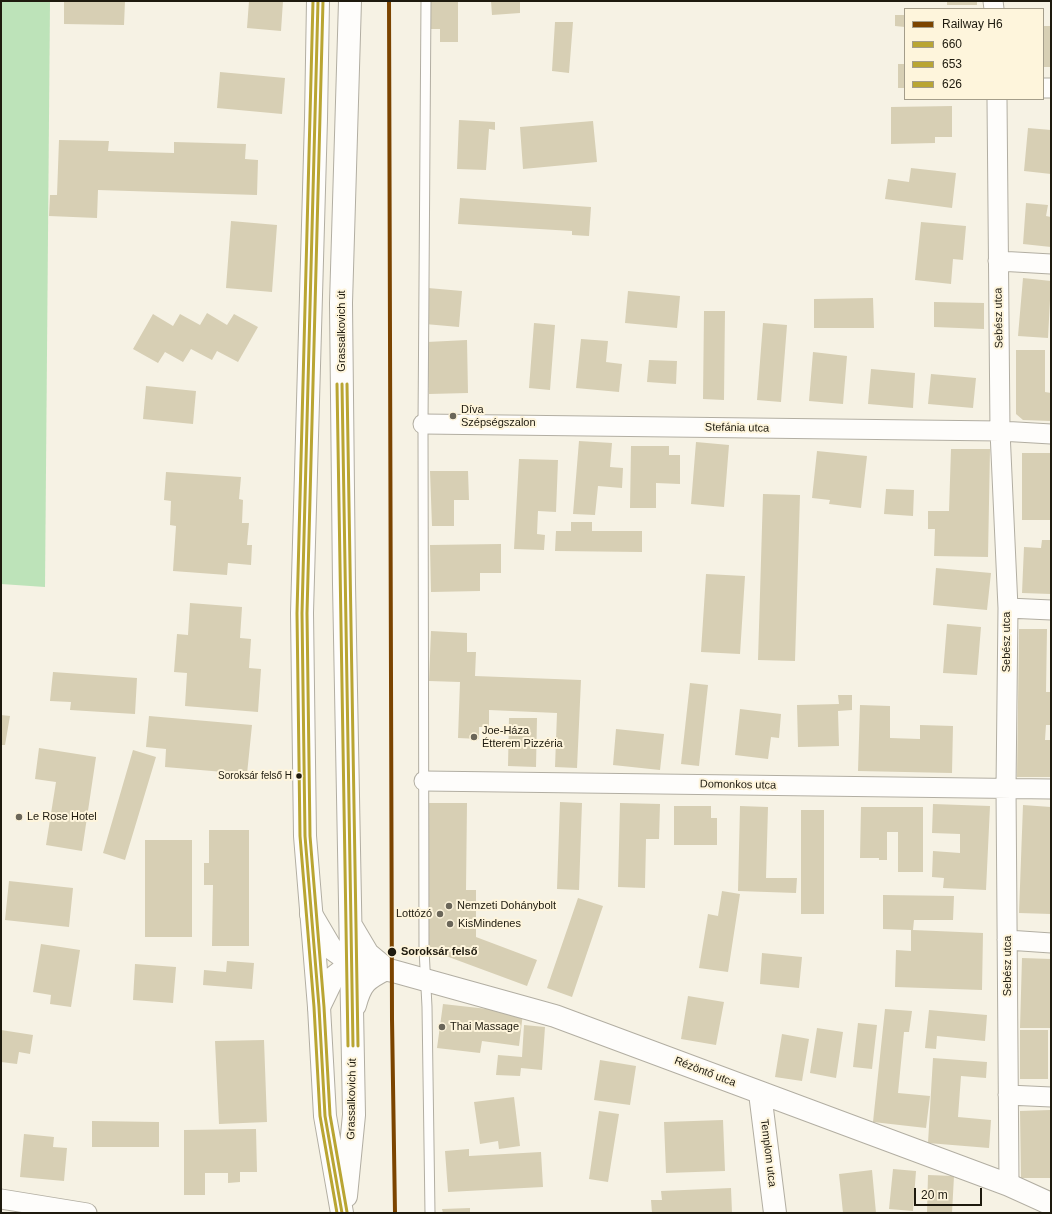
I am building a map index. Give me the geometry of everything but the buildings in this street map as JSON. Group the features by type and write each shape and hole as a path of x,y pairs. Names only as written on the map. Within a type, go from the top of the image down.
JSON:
{"main road":[{"name":"Grassalkovich út","path":"318,1 316,126 302,613 305,836 319,1007 325,1116 343,1213"},
{"name":"Grassalkovich út","path":"343,1213 354,1115 344,592 341,303 350,1"},
{"path":"311,914 331,948 352,963 333,978 319,1007"},
{"path":"351,924 368,954 386,969 368,978 360,989 353,1012"},
{"name":"Rézöntő utca","path":"352,963 386,969 555,1016 1009,1185 1051,1204"},
{"name":"Templom utca","path":"760,1093 775,1213"}],"street":[{"name":"Sebész utca","path":"998,100 1000,431 1008,608 1006,788 1009,1185"},
{"path":"998,261 1051,264"},
{"name":"Stefánia utca","path":"423,424 1000,431 1051,434"},
{"path":"1008,608 1051,610"},
{"name":"Domonkos utca","path":"424,780 1051,789"},
{"path":"1008,940 1051,943"},
{"path":"1008,1095 1051,1097"},
{"path":"1,1199 87,1213"}],"lane":[{"path":"426,1 423,424 424,948 426,981 430,1213"}],"green space":[{"path":"1,1 50,1 45,587 1,584"}],"rail line":[{"name":"H6","path":"389,1 392,1019 395,1213"}],"transit line":[{"name":"653","path":"313,1 297,613 300,836 314,1007 320,1116 337,1213"},
{"name":"660","path":"318,1 302,613 305,836 319,1007 325,1116 342,1213"},
{"name":"626","path":"323,1 307,613 310,836 324,1007 330,1115 347,1212"},
{"name":"653","path":"337,384 348,1046"},
{"name":"660","path":"342,384 353,1046"},
{"name":"626","path":"347,384 358,1046"}],"place":[{"name":"Díva Szépségszalon","path":"453,416"},
{"name":"Joe-Háza Étterem Pizzéria","path":"474,737"},
{"name":"Soroksár felső H","path":"299,776"},
{"name":"Le Rose Hotel","path":"19,817"},
{"name":"Nemzeti Dohánybolt","path":"449,906"},
{"name":"Lottózó","path":"440,914"},
{"name":"KisMindenes","path":"450,924"},
{"name":"Soroksár felső","path":"392,952"},
{"name":"Thai Massage","path":"442,1027"}]}
